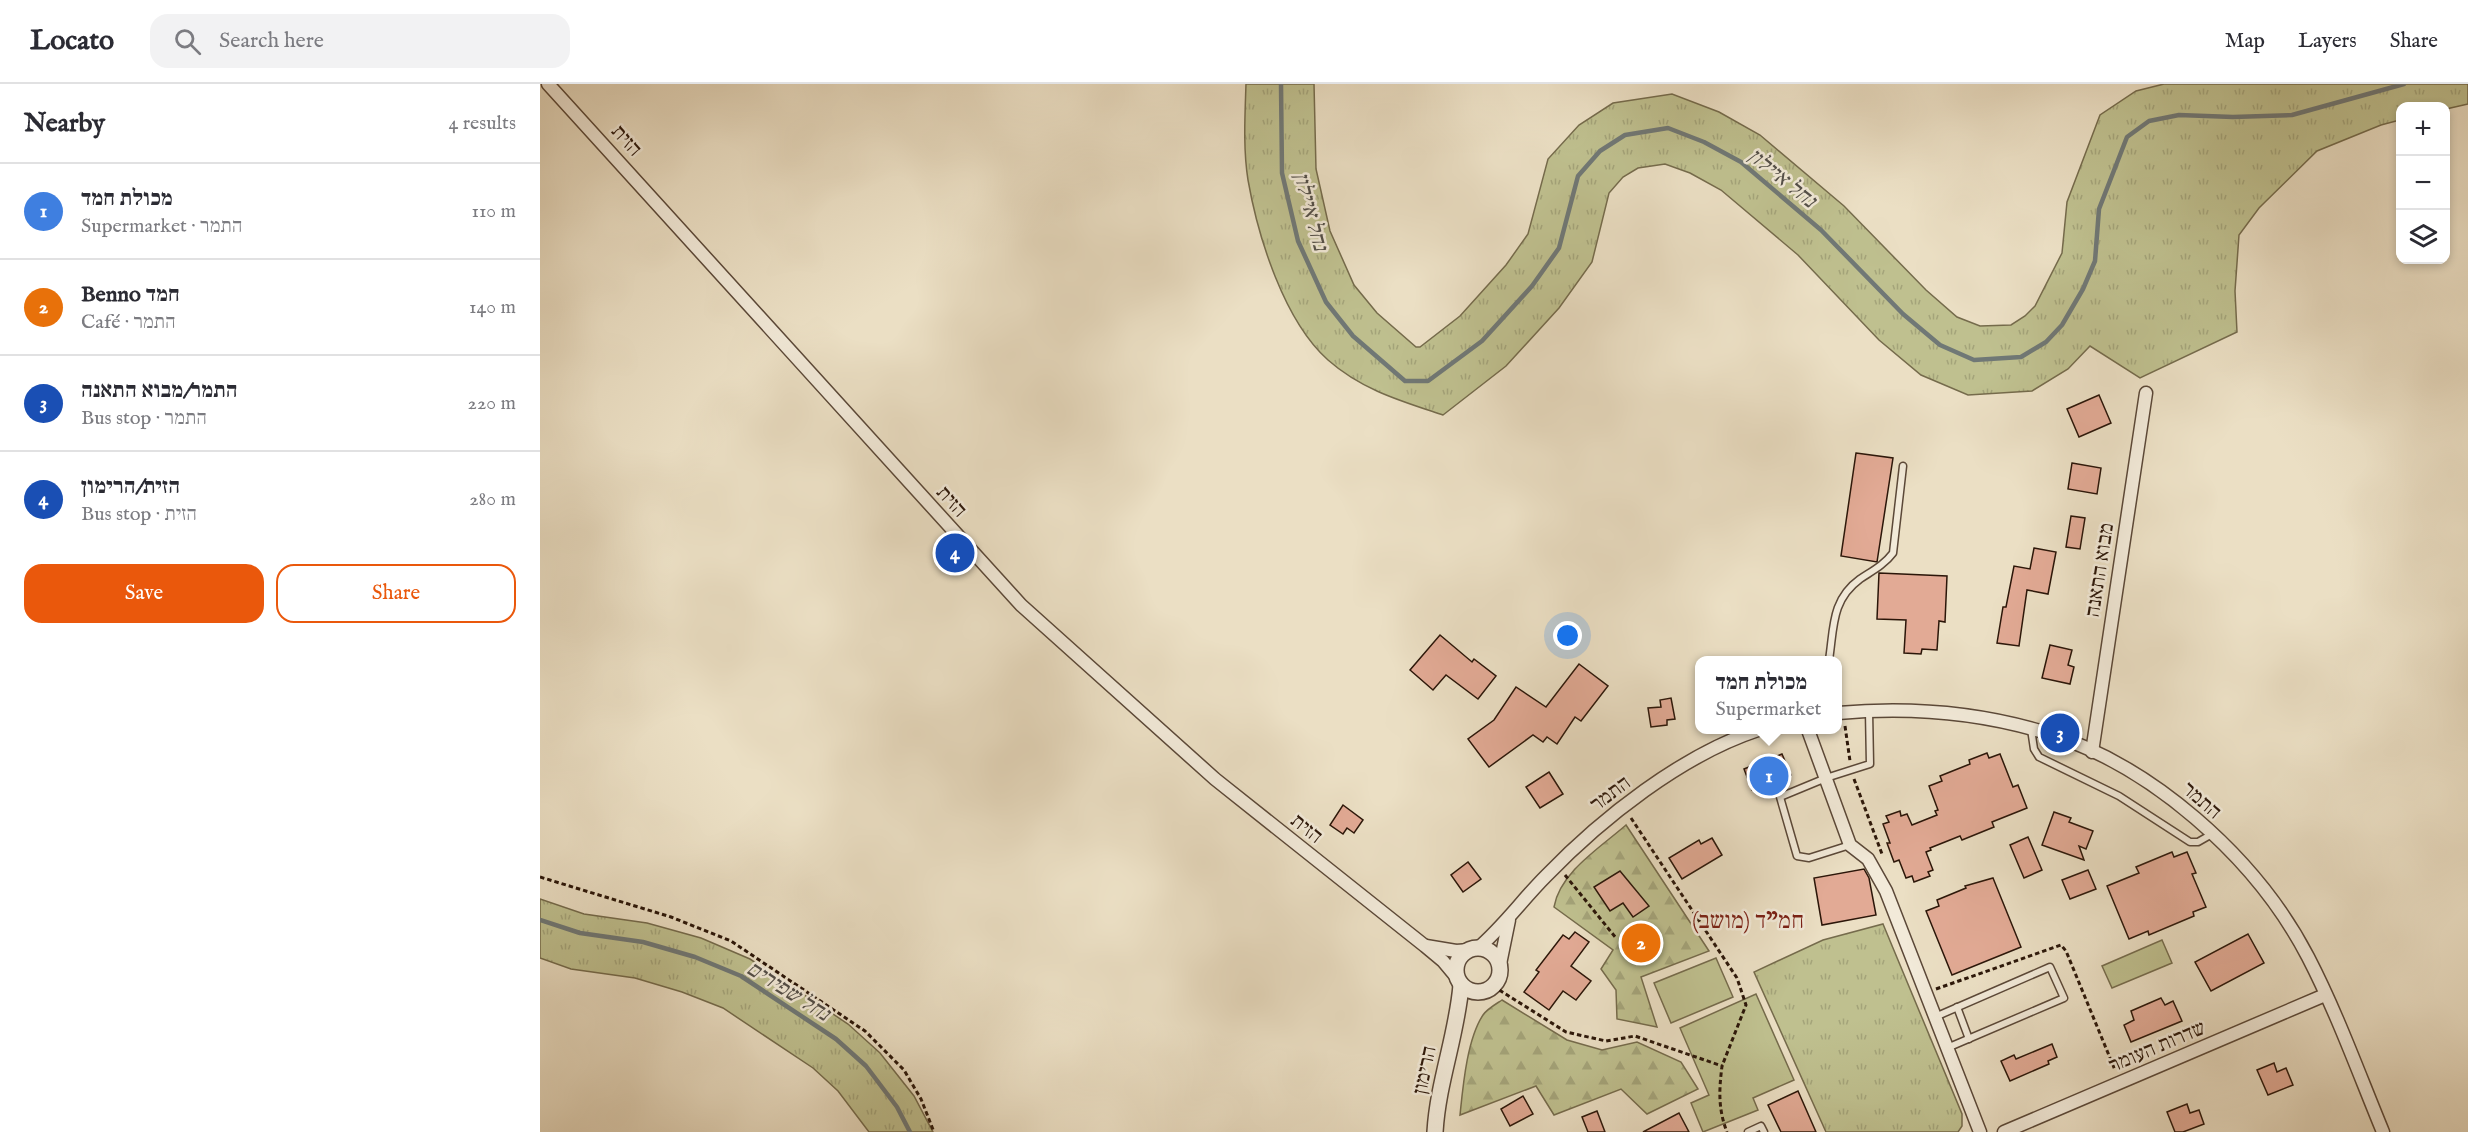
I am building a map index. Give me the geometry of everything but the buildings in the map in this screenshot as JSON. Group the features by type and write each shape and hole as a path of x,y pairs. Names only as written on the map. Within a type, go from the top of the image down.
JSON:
{"street":[{"name":"הזית","path":"548,84 1021,605 1215,779 1425,946 1443,961 1460,982"},
{"name":"מבוא התאנה","path":"2092,752 2146,393"},
{"name":"התמר","path":"1842,712 1904,710 1947,714 2031,729 2092,752 2156,787 2212,834 2258,882 2284,918 2308,956 2383,1132"},
{"name":"התמר","path":"1474,949 1509,919 1556,865 1623,806 1705,753 1747,734"},
{"path":"1810,734 1850,845 1868,859 1877,872 1931,991 1935,1017 1980,1132"},
{"path":"1500,969 1496,958 1491,953 1474,949 1459,959 1456,972 1460,982 1467,989 1486,989 1498,980 1500,969 1509,919"},
{"name":"הזית","path":"1425,946 1456,951 1474,949"},
{"name":"הרימון","path":"1435,1132 1441,1082 1459,1017 1460,982"},
{"name":"הרימון","path":"1459,1017 1486,989"},
{"name":"שדרות העומר","path":"2004,1132 2325,995"}],"lane":[{"path":"1830,656 1836,609 1841,597 1850,587 1886,562 1893,553 1903,466"},
{"path":"1850,845 1809,858 1797,856 1780,797 1826,778 1870,764 1869,711"},
{"path":"2031,729 2034,749 2039,757 2119,796 2190,842 2198,842 2212,834"},
{"path":"1935,1017 2050,967 2064,998 1947,1048"},
{"path":"1957,1007 1969,1039"},
{"path":"1748,1132 1761,1126 1764,1132"}],"path":[{"path":"1842,723 1857,793 1884,858"},
{"path":"1623,806 1737,978 1746,1005 1722,1066 1718,1098 1727,1132"},
{"path":"1556,865 1616,938"},
{"path":"540,878 671,917 731,941 865,1031 904,1070 921,1099 934,1132"},
{"path":"1932,978 1931,991 2061,945 2066,951 2120,1082"},
{"path":"1486,989 1566,1032 1606,1041 1635,1036 1722,1066"}],"green space":[{"path":"1246,84 1314,84 1316,169 1330,231 1354,285 1377,313 1416,347 1420,347 1460,316 1506,265 1528,234 1548,159 1579,125 1613,103 1672,94 1719,112 1760,135 1844,206 1926,290 1957,317 1980,326 2011,325 2035,306 2062,253 2067,202 2100,115 2136,91 2164,84 2468,84 2468,104 2450,108 2450,102 2396,102 2396,121 2317,151 2259,208 2239,235 2235,291 2237,332 2140,378 2090,346 2068,369 2032,391 1968,395 1921,375 1879,340 1798,255 1721,190 1690,173 1665,164 1638,168 1623,177 1609,193 1592,262 1559,308 1506,366 1443,415 1412,405 1382,394 1341,370 1312,343 1298,323 1275,277 1259,227 1248,180 1245,132"},
{"path":"1626,825 1709,951 1641,977 1657,1027 1617,1019 1616,990 1601,969 1613,950 1554,907 1558,894 1573,871"},
{"path":"540,899 584,914 647,923 701,938 750,959 848,1024 880,1053 914,1096 933,1132 869,1132 838,1091 813,1068 723,1008 682,992 635,978 571,969 540,958"},
{"path":"1883,924 1962,1114 1962,1126 1958,1132 1826,1132 1754,972 1823,940"},
{"path":"2162,940 2172,963 2112,988 2102,966"},
{"path":"1716,958 1733,997 1671,1023 1654,983"},
{"path":"1756,994 1794,1080 1753,1098 1758,1110 1703,1132 1691,1103 1709,1095 1680,1028"},
{"path":"1502,1000 1567,1040 1602,1050 1637,1042 1681,1062 1698,1089 1647,1114 1621,1089 1554,1115 1536,1086 1460,1115 1473,1037 1485,1013"}],"waterway":[{"name":"נחל איילון","path":"1281,84 1282,173 1298,241 1326,302 1353,336 1405,381 1428,381 1482,341 1532,286 1559,248 1578,176 1600,151 1625,135 1668,128 1704,142 1741,162 1821,230 1903,314 1940,345 1974,360 2021,357 2046,342 2062,325 2083,289 2095,261 2099,209 2127,137 2149,121 2179,115 2233,117 2292,115 2404,84"},
{"name":"נחל שפירים","path":"540,920 580,933 643,942 695,957 741,976 836,1039 866,1066 897,1107 910,1132"}],"place":[{"name":"הזית/הרימון","path":"955,553"},
{"name":"התמר/מבוא התאנה","path":"2060,733"},
{"name":"מכולת חמד","path":"1769,776"},
{"name":"Benno חמד","path":"1641,943"}],"district":[{"name":"חמ\"ד (מושב)","path":"1748,920"}]}
